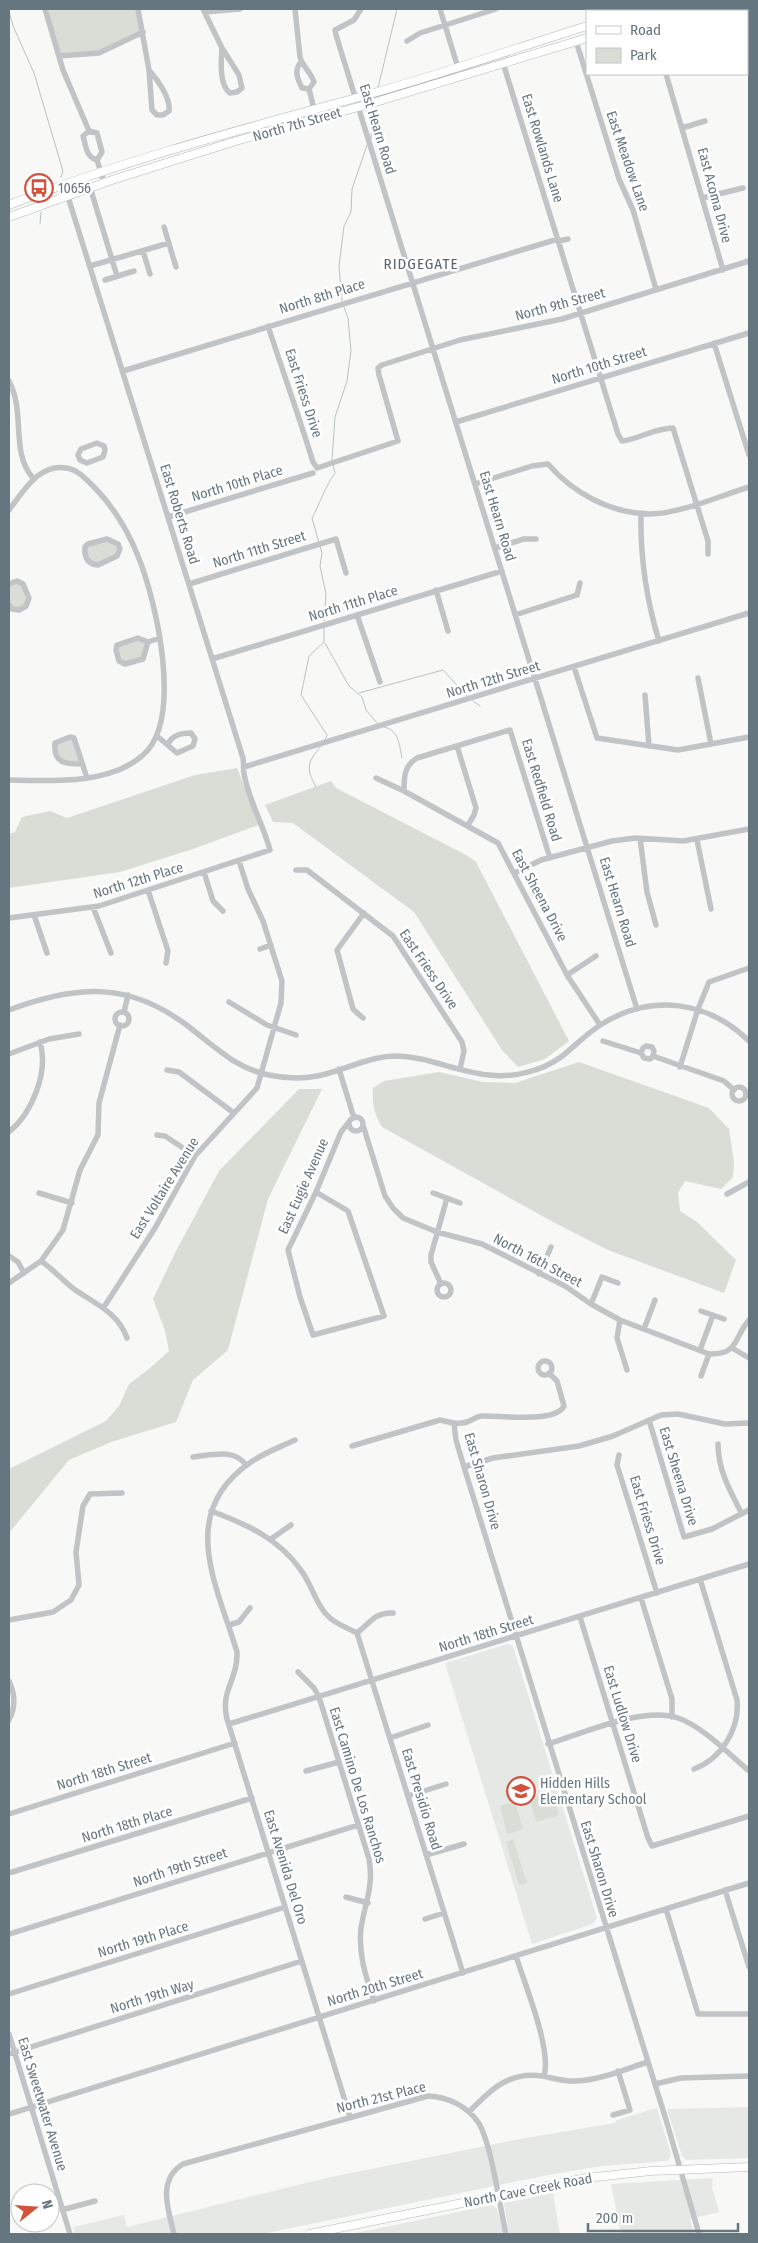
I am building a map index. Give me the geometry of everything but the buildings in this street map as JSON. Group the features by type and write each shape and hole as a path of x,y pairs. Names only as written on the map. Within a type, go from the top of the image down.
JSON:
{"main road":[{"name":"North 7th Street","path":"9,205 101,172 385,89 586,26"},
{"name":"North 7th Street","path":"9,217 104,182 586,38"},
{"path":"541,40 544,50"},
{"path":"203,141 206,151"},
{"name":"North Cave Creek Road","path":"309,2234 586,2178 680,2170 749,2167"}],"street":[{"path":"45,9 59,56 89,131"},
{"path":"138,9 149,70 152,110 157,116 163,115 169,110 169,103 156,78 149,70"},
{"path":"222,48 221,62 225,88 232,94 240,90 242,83 222,48 204,10 240,9"},
{"path":"295,9 301,62 312,77 313,85 309,90"},
{"name":"East Hearn Road","path":"362,9 354,20 335,30 637,1009"},
{"path":"440,9 461,76"},
{"path":"407,41 420,32 496,9"},
{"path":"59,56 100,52 143,32"},
{"name":"East Meadow Lane","path":"576,41 586,74"},
{"path":"301,62 297,68 297,77 302,88 309,90"},
{"name":"East Rowlands Lane","path":"504,63 622,441 666,428 673,428 697,503"},
{"name":"East Meadow Lane","path":"586,75 618,179 633,210 656,289"},
{"name":"East Acoma Drive","path":"666,75 723,270"},
{"path":"309,90 314,109"},
{"path":"682,128 705,121"},
{"path":"89,131 97,133 102,149 97,160"},
{"path":"89,131 83,136 90,156 97,160 104,182"},
{"name":"East Roberts Road","path":"64,184 243,758 253,803 262,822 270,850"},
{"path":"90,187 117,276"},
{"path":"702,198 743,188"},
{"path":"164,227 176,267"},
{"path":"559,240 568,239"},
{"name":"North 8th Place","path":"123,371 559,240"},
{"path":"90,266 169,243"},
{"path":"143,251 150,274"},
{"name":"North 9th Street","path":"398,440 378,368 382,365 478,336 542,324 749,262"},
{"path":"105,280 134,271"},
{"name":"East Friess Drive","path":"268,326 286,385 294,400 315,471"},
{"name":"North 10th Street","path":"456,422 749,333"},
{"path":"714,343 749,455"},
{"path":"9,380 17,399 22,460 33,478"},
{"name":"North 10th Place","path":"168,517 315,471 398,440"},
{"path":"98,443 104,446 106,450 104,457 91,462 83,462 78,455 81,450 98,443"},
{"path":"76,472 83,462"},
{"path":"475,484 532,466 548,464 559,477 591,499 623,510 641,513 666,512 749,487"},
{"path":"9,510 33,478 55,467 68,468 76,472 90,482 107,501 119,517 139,558 160,638 165,685 164,704 158,736 144,755 133,764 86,778 58,781 9,780"},
{"path":"697,503 708,541 708,554"},
{"path":"641,513 642,574 649,608 659,641"},
{"path":"118,544 130,538"},
{"path":"107,539 118,544 119,554 112,560 93,565 85,557 85,548 88,544 107,539"},
{"name":"North 11th Street","path":"189,584 336,539 346,573"},
{"path":"495,548 524,539 536,540"},
{"name":"North 11th Place","path":"212,659 502,571"},
{"path":"9,584 18,581 24,584 29,598 26,606 20,610 12,609 9,605"},
{"path":"515,615 577,596 580,583"},
{"path":"436,590 448,631"},
{"name":"North 12th Street","path":"244,767 749,614"},
{"path":"357,615 380,682"},
{"path":"148,642 144,659 125,664 119,661 116,650 117,645 138,638 148,642 160,638"},
{"path":"574,667 598,738 678,750 749,737"},
{"path":"698,678 711,744"},
{"path":"645,695 649,746"},
{"name":"East Redfield Road","path":"456,746 510,730 550,858"},
{"path":"158,736 168,744 170,749 177,752 193,746 195,739 191,733 184,733 174,736 168,744"},
{"path":"82,764 66,764 61,762 57,756 55,743 70,737 74,738 82,764 86,778"},
{"path":"404,791 405,774 412,762 456,746 474,800 474,815 468,826"},
{"name":"East Sheena Drive","path":"376,778 404,791 498,843 567,975 600,1025"},
{"path":"515,873 550,858 619,839 696,840 749,829"},
{"path":"640,838 647,892 656,925"},
{"path":"696,840 710,909"},
{"name":"North 12th Place","path":"9,918 93,907 270,850"},
{"name":"East Voltaire Avenue","path":"104,1308 155,1228 195,1156 254,1093 261,1073 282,994 282,982 263,921 248,889 239,861"},
{"name":"East Friess Drive","path":"296,870 307,870 393,936 462,1042 464,1051 460,1069"},
{"path":"204,872 213,901 223,911"},
{"path":"148,890 168,951 166,962"},
{"path":"93,907 106,945 111,953"},
{"path":"363,1018 352,1009 336,950 364,913"},
{"path":"34,915 47,953"},
{"path":"260,949 271,945"},
{"path":"567,975 596,956"},
{"path":"680,1067 698,1009 709,982 749,968"},
{"path":"9,1010 46,997 69,992 91,991 128,995 163,1009 181,1020 222,1054 239,1064 261,1073 277,1076 315,1076 370,1060 396,1056 419,1058 489,1075 510,1075 534,1070 560,1058 600,1025 618,1016 637,1009 667,1004 711,1013 749,1041"},
{"path":"124,1012 128,995"},
{"path":"229,1002 274,1028 296,1035"},
{"path":"120,1025 126,1024 129,1020 128,1015 124,1012"},
{"path":"120,1025 117,1023 116,1017 119,1013 124,1012"},
{"path":"9,1283 41,1261 63,1230 80,1170 98,1135 100,1103 120,1025"},
{"path":"9,1054 56,1037 79,1034"},
{"path":"603,1041 641,1053 647,1059 653,1056 724,1081 734,1090"},
{"path":"9,1132 27,1113 34,1097 43,1064 40,1042"},
{"path":"641,1053 643,1048 649,1046 654,1050 653,1056"},
{"path":"339,1069 351,1120 350,1128 355,1131 360,1130 363,1125 360,1119 351,1120"},
{"path":"167,1070 179,1072 234,1113"},
{"name":"East Eugie Avenue","path":"316,1192 348,1212 384,1316 313,1335 300,1297 288,1250 316,1192 340,1134 351,1120"},
{"name":"North 16th Street","path":"363,1125 385,1196 403,1218 437,1232 482,1244 565,1286 591,1304 620,1320 709,1354"},
{"name":"East Eugie Avenue","path":"340,1134 355,1131"},
{"name":"North 16th Street","path":"355,1131 362,1134 368,1143"},
{"path":"157,1135 165,1136 195,1156"},
{"path":"727,1194 749,1182"},
{"path":"39,1193 72,1202"},
{"path":"433,1193 460,1203"},
{"path":"441,1284 431,1255 447,1198"},
{"path":"539,1274 551,1246"},
{"path":"9,1256 18,1262 24,1273"},
{"path":"41,1261 75,1290 104,1308 122,1326 127,1338"},
{"path":"591,1304 602,1278 618,1283"},
{"path":"644,1329 655,1300"},
{"path":"700,1311 724,1319"},
{"path":"700,1350 713,1315"},
{"path":"620,1320 617,1338 627,1370"},
{"path":"701,1376 709,1354 720,1354 732,1348 749,1320"},
{"path":"732,1348 749,1358"},
{"path":"352,1446 440,1420 454,1424 484,1416 496,1418 532,1417 559,1411 564,1406 556,1381 549,1373"},
{"path":"464,1467 494,1458 579,1446 613,1436 661,1415 678,1414 726,1424 749,1423"},
{"name":"East Sheena Drive","path":"649,1420 684,1536 712,1529 742,1514"},
{"name":"East Sharon Drive","path":"454,1424 456,1440 464,1467 548,1744 655,2084 698,2234"},
{"path":"295,1440 260,1456 246,1465 226,1486 211,1511 247,1525 271,1540 301,1570 325,1613 337,1623 357,1633 377,1615 384,1612 393,1613"},
{"path":"718,1444 720,1468 727,1486 742,1514 749,1510"},
{"path":"193,1457 227,1454 239,1458 246,1465"},
{"name":"East Friess Drive","path":"619,1455 617,1465 657,1593"},
{"path":"9,1620 53,1612 71,1600 79,1585 76,1552 83,1506 90,1494 122,1493"},
{"name":"East Avenida Del Oro","path":"211,1511 207,1527 207,1548 237,1652 236,1670 224,1699 229,1724 350,2117"},
{"path":"271,1540 291,1525"},
{"name":"North 18th Street","path":"229,1724 749,1564"},
{"path":"694,1769 712,1759 721,1748 734,1730 738,1711 737,1700 700,1579"},
{"path":"641,1598 672,1699 672,1717"},
{"path":"229,1625 239,1622 250,1608"},
{"name":"East Ludlow Drive","path":"580,1617 612,1724 652,1846 749,1816"},
{"name":"East Presidio Road","path":"357,1633 463,1973"},
{"name":"East Camino De Los Ranchos","path":"298,1672 314,1688 319,1697 371,1874 368,1902 362,1927 361,1951 374,2001"},
{"path":"9,1681 13,1693 14,1706 9,1720"},
{"path":"548,1744 646,1715 672,1717 698,1728 749,1771"},
{"path":"390,1738 428,1725"},
{"name":"North 18th Street","path":"9,1814 235,1742"},
{"path":"306,1772 339,1762"},
{"path":"408,1796 446,1784"},
{"name":"North 18th Place","path":"9,1874 252,1798"},
{"name":"North 19th Street","path":"9,1934 358,1825"},
{"path":"426,1855 464,1844"},
{"name":"North 20th Street","path":"9,2114 749,1883"},
{"path":"725,1890 749,1967"},
{"path":"346,1897 368,1902"},
{"name":"North 19th Place","path":"9,1994 285,1907"},
{"path":"666,1909 698,2014 749,2014"},
{"path":"425,1919 444,1913"},
{"path":"516,1956 543,2045 546,2060 544,2076"},
{"name":"North 19th Way","path":"12,2053 302,1962"},
{"name":"East Sweetwater Avenue","path":"9,2034 12,2053 31,2107 70,2234"},
{"path":"506,2234 483,2130 470,2112 489,2092 502,2082 521,2076 544,2076 576,2081 648,2062"},
{"path":"613,2115 630,2110 618,2071"},
{"path":"655,2084 681,2078 749,2076"},
{"name":"North 21st Place","path":"174,2234 165,2192 170,2176 176,2168 192,2161 428,2096 446,2099 459,2104 470,2112"},
{"path":"62,2210 95,2201"}],"shaded area":[{"name":"Hidden Hills Elementary School","path":"508,1644 513,1646 597,1918 593,1924 532,1944 445,1663"},
{"path":"749,2107 749,2158 686,2160 682,2156 667,2109"},
{"path":"657,2108 671,2154 667,2161 601,2166 543,2176 262,2234 75,2234 73,2227 124,2215 127,2227 326,2178 520,2139 615,2123 617,2120"},
{"path":"713,2178 712,2187 719,2212 690,2219 694,2234 621,2234 611,2184"},
{"path":"553,2193 560,2234 509,2234 504,2203"},
{"path":"492,2205 497,2209 503,2232 495,2234 351,2234"}],"green space":[{"path":"45,9 138,9 143,32 105,51 59,56"},
{"path":"99,540 116,542 119,554 98,565 88,561 85,547"},
{"path":"21,582 29,598 19,610 9,605 9,584"},
{"path":"138,638 148,642 143,659 122,663 117,645"},
{"path":"74,738 82,764 61,762 55,743"},
{"path":"237,768 259,825 193,849 120,872 9,888 9,834 15,832 22,817 50,811 67,818 195,775"},
{"path":"331,781 336,788 468,856 476,862 569,1041 545,1059 518,1067 502,1050 414,912 293,823 273,822 265,805"},
{"path":"579,1062 709,1108 729,1129 734,1162 733,1177 721,1189 685,1181 678,1193 680,1211 697,1222 736,1260 724,1293 608,1250 553,1222 382,1127 374,1108 373,1088 384,1081 439,1072 483,1082 515,1083"},
{"path":"299,1089 322,1089 268,1199 228,1350 193,1380 176,1422 111,1442 69,1460 9,1533 9,1469 106,1421 119,1406 129,1384 169,1351 165,1331 153,1299 175,1253 219,1171"},
{"path":"552,1791 559,1815 536,1822 529,1799"},
{"path":"515,1801 523,1829 507,1834 500,1806"},
{"path":"513,1839 527,1883 519,1885 506,1842"}],"waterway":[{"path":"378,88 397,9"},
{"path":"9,11 13,26 34,73 63,171 61,177"},
{"path":"371,139 375,106"},
{"path":"342,301 339,266 344,226 351,212 352,189 367,145"},
{"path":"40,224 41,212"},
{"path":"332,460 335,417 347,381 351,351 348,318 344,307"},
{"path":"319,543 312,518 325,489 335,473 333,464"},
{"path":"320,546 322,553 320,566 326,594 324,621"},
{"path":"324,628 324,642 309,656 301,695 327,735 325,740"},
{"path":"325,643 349,686 362,697 366,710 378,724"},
{"path":"359,693 443,670 468,697"},
{"path":"473,701 480,706"},
{"path":"384,727 395,734 402,758"},
{"path":"316,787 309,769 313,756 321,746"}],"place":[{"name":"10656","path":"39,188"},
{"name":"Hidden Hills Elementary School","path":"521,1791"}],"district":[{"name":"RIDGEGATE","path":"421,264"}]}
